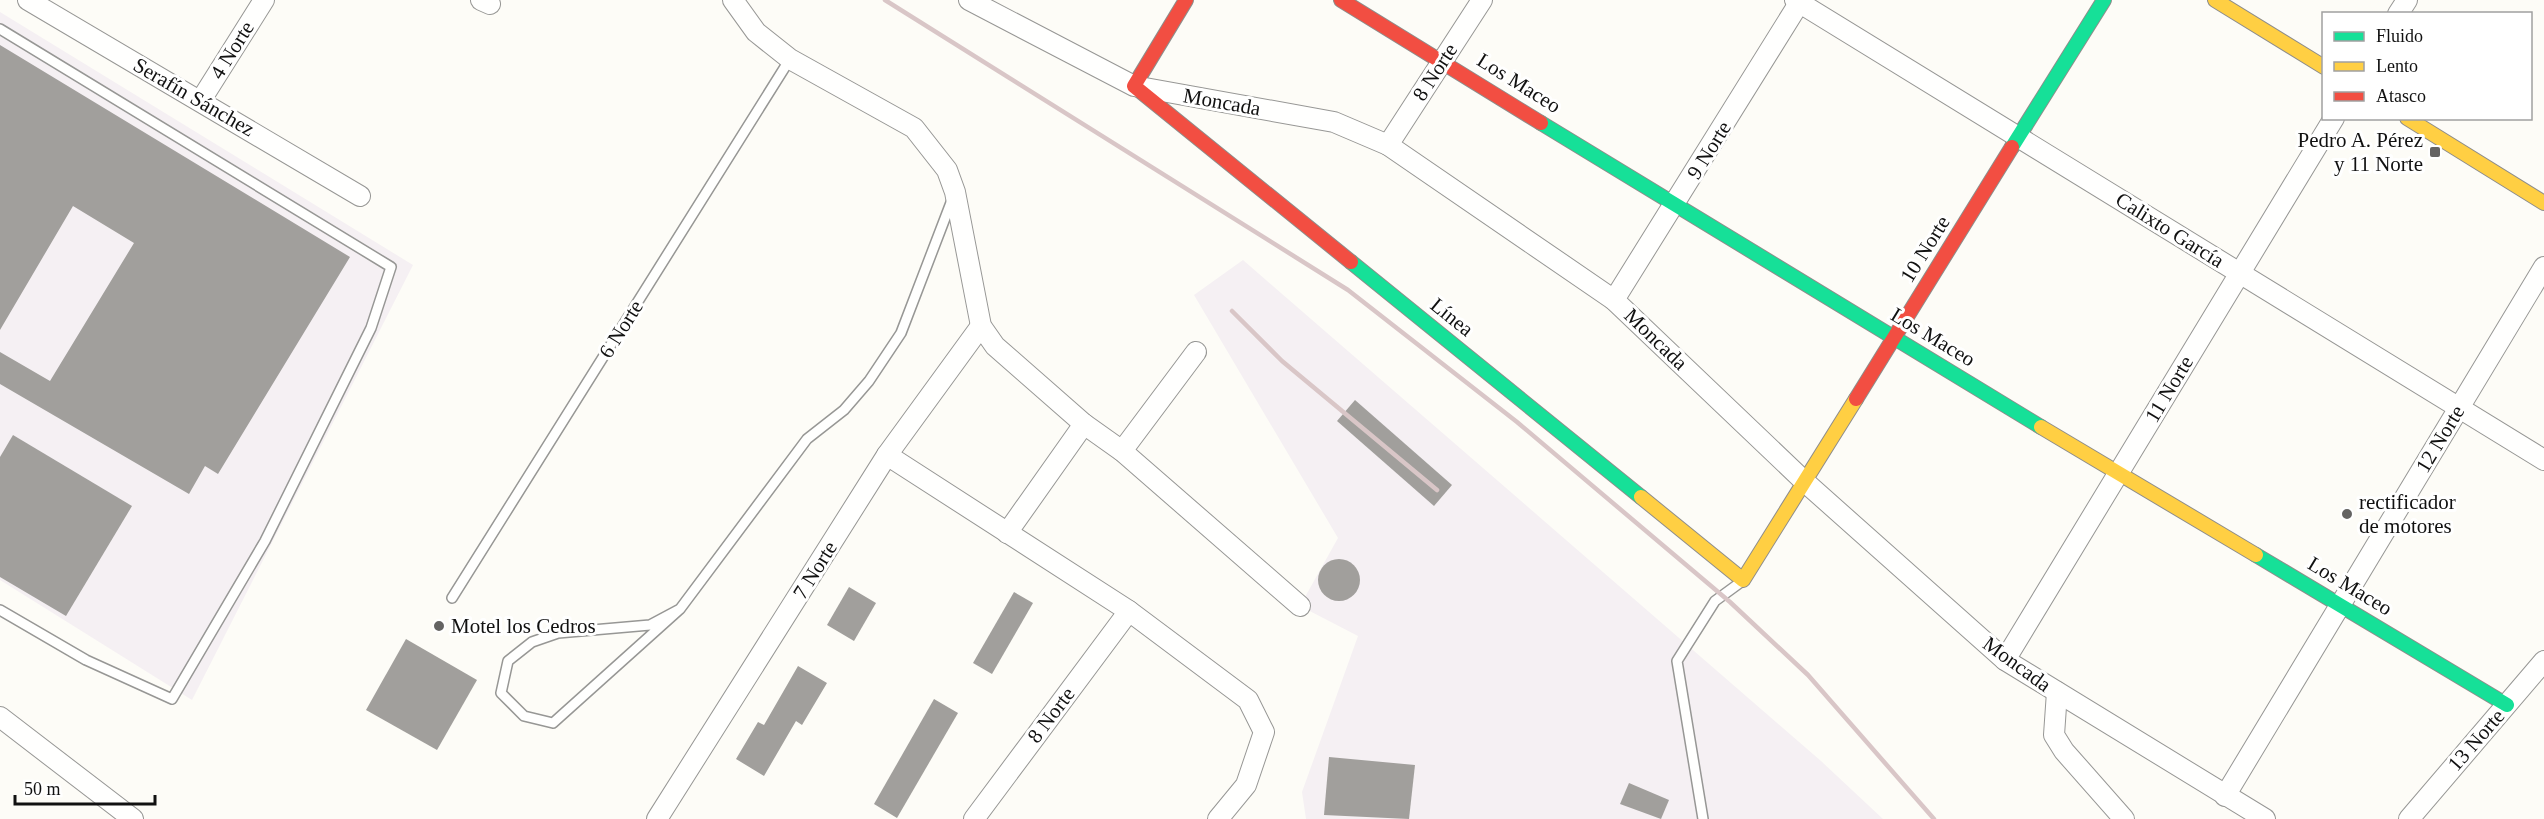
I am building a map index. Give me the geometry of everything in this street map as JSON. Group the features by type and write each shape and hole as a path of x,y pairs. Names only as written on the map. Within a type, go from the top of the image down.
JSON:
{"street":[{"name":"Serafín Sánchez","path":"28,0 201,100 360,196"},
{"name":"4 Norte","path":"201,100 264,0"},
{"path":"733,0 756,32 790,59 914,128 947,170 955,192 981,326 994,346 1084,424 1122,451 1300,606"},
{"name":"Moncada","path":"969,0 1134,86 1334,122 1388,145 1614,300 1805,482 2005,660 2265,819"},
{"path":"1134,86 1186,0"},
{"name":"Los Maceo","path":"1341,0 1894,339 2507,705"},
{"name":"8 Norte","path":"1388,145 1482,0"},
{"name":"10 Norte","path":"1743,580 2104,0"},
{"path":"2215,0 2322,66"},
{"name":"Calixto García","path":"1799,1 2544,460"},
{"name":"9 Norte","path":"1614,300 1799,1"},
{"name":"Línea","path":"1134,86 1743,580"},
{"name":"11 Norte","path":"2005,660 2333,120"},
{"path":"2410,120 2544,203"},
{"name":"12 Norte","path":"2225,796 2544,267"},
{"name":"7 Norte","path":"665,817 886,455 981,326"},
{"path":"1122,451 1196,352"},
{"path":"1007,533 1084,424"},
{"path":"886,455 1129,611 1248,700 1263,732 1246,784 1218,819"},
{"name":"8 Norte","path":"974,819 1129,611"},
{"name":"13 Norte","path":"2409,819 2544,661"},
{"path":"2056,692 2054,735 2064,751 2124,819"},
{"path":"0,717 133,819"}],"lane":[{"path":"0,29 391,267 371,328 265,541 172,699 86,660 0,610"},
{"name":"6 Norte","path":"452,598 790,59"},
{"path":"680,609 650,625 558,633 532,642 508,661 501,693 524,716 553,723 680,609 807,439 844,410 869,381 901,333 955,192"},
{"path":"1703,819 1677,661 1715,601 1743,580"}],"shaded area":[{"path":"0,12 413,265 192,700 0,580"},
{"path":"1243,260 1821,761 1883,819 1306,819 1302,792 1358,636 1300,606 1338,538 1194,295"}],"building":[{"path":"0,45 350,257 218,474 205,466 189,494 0,384 0,352 50,381 134,243 73,206 0,330"},
{"path":"1355,400 1452,485 1434,506 1337,421"},
{"path":"13,435 132,506 66,616 0,577 0,457"},
{"path":"1339,559 1354,565 1360,580 1354,595 1339,601 1324,595 1318,580 1324,565"},
{"path":"849,587 876,603 854,641 827,625"},
{"path":"1014,592 1033,603 992,674 973,663"},
{"path":"406,639 477,680 437,750 366,710"},
{"path":"798,666 827,683 802,725 796,721 764,776 736,759 758,722 764,725"},
{"path":"934,699 958,713 897,818 874,804"},
{"path":"1329,757 1415,765 1409,819 1324,815"},
{"path":"1629,783 1669,800 1661,819 1620,804"}],"railway":[{"path":"885,0 1348,290 1517,422 1730,602 1808,675 1934,819"},
{"path":"1232,311 1282,361 1437,490"}],"traffic: fast":[{"path":"2012,147 2104,0"},
{"path":"1541,123 2041,427"},
{"path":"1351,262 1641,497"},
{"path":"2256,555 2507,705"}],"traffic: slow":[{"path":"2215,0 2322,66"},
{"path":"2410,120 2544,203"},
{"path":"1641,497 1743,580 1856,399"},
{"path":"2041,427 2256,555"}],"traffic: jam":[{"path":"1186,0 1134,86 1351,262"},
{"path":"1341,0 1541,123"},
{"path":"1856,399 2012,147"}],"place":[{"name":"Pedro A. Pérez y 11 Norte","path":"2435,152"},
{"name":"rectificador de motores","path":"2347,514"},
{"name":"Motel los Cedros","path":"439,626"}]}
